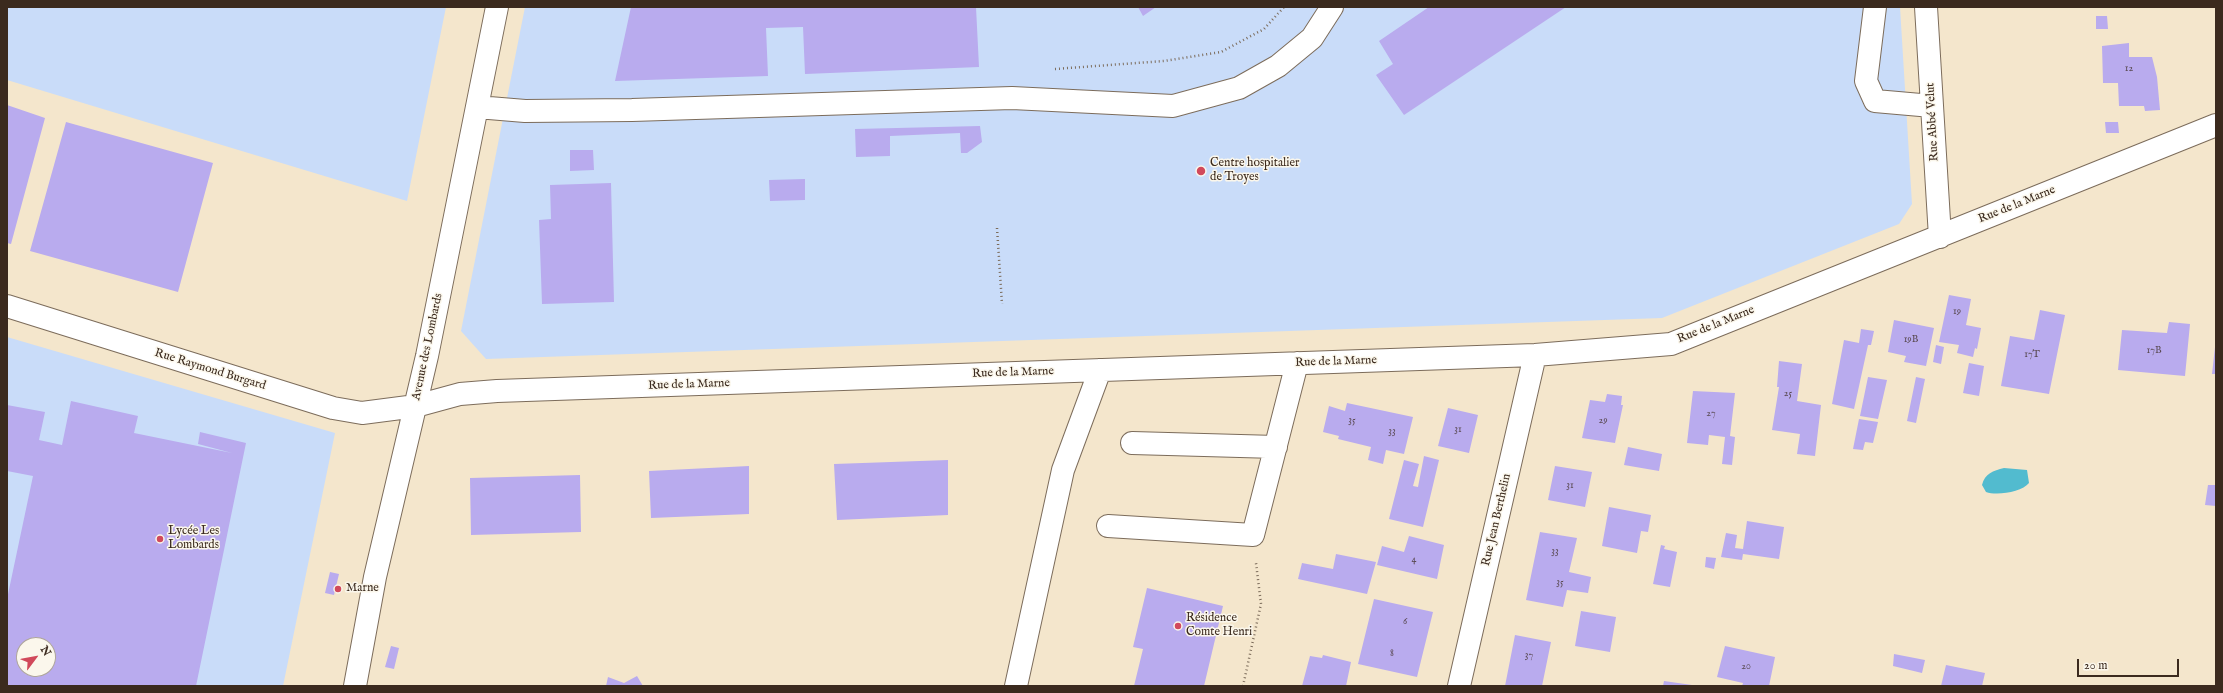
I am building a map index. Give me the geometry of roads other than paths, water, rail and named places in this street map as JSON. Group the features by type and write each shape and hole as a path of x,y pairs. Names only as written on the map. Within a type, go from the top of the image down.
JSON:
{"street":[{"name":"Avenue des Lombards","path":"355,686 375,577 416,406 497,7"},
{"path":"477,107 525,111 632,110 1012,98 1173,106 1239,88 1278,66 1312,38 1332,7"},
{"path":"1875,7 1866,81 1875,101 1932,106"},
{"name":"Rue Abbé Velut","path":"1926,7 1940,237"},
{"name":"Rue de la Marne","path":"416,406 460,394 497,391 1535,355 1671,344 2216,125"},
{"name":"Rue Raymond Burgard","path":"7,306 333,408 362,413 416,406"},
{"name":"Rue Jean Berthelin","path":"1459,686 1535,355"},
{"path":"1108,526 1253,535 1297,363"},
{"path":"1016,686 1063,470 1100,370"},
{"path":"1132,443 1276,447"}],"water":[{"path":"2004,468 2027,470 2029,483 2021,489 2015,491 1996,494 1986,492 1982,485 1987,475"}],"place":[{"name":"Centre hospitalier de Troyes","path":"1201,171"},
{"name":"Lycée Les Lombards","path":"160,539"},
{"name":"Marne","path":"338,589"},
{"name":"Résidence Comte Henri","path":"1178,626"}]}
